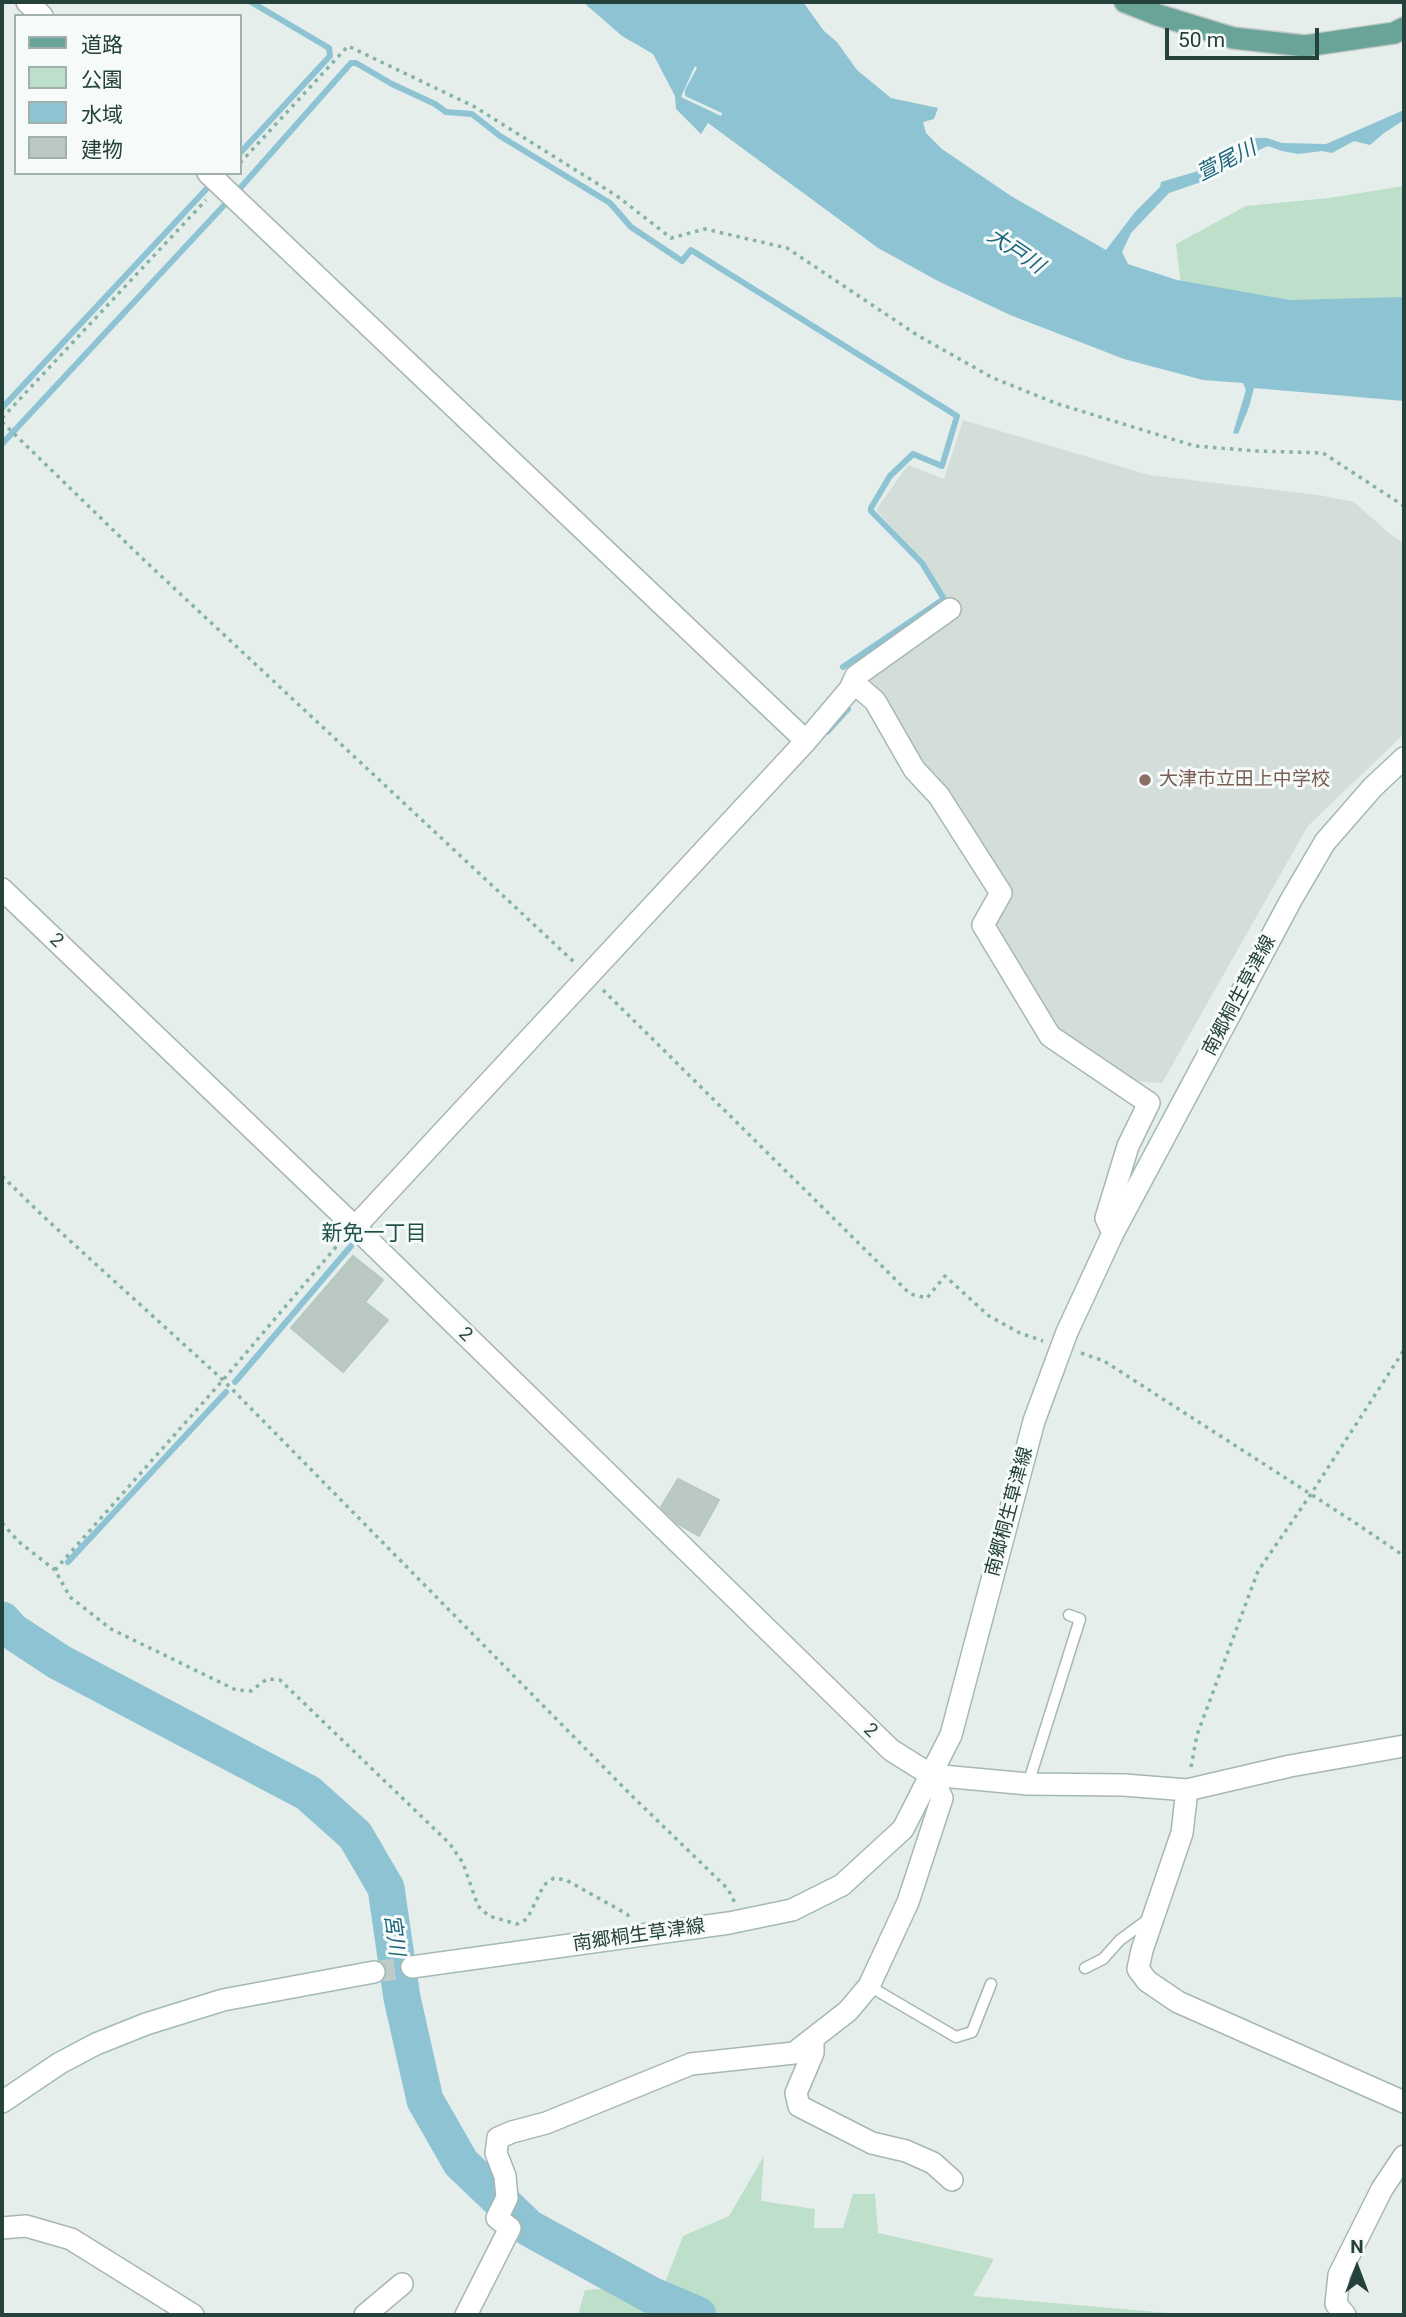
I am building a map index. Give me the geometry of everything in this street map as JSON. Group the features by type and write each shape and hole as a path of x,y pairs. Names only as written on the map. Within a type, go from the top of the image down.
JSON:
{"main road":[{"path":"1125,2 1233,38 1305,46 1394,33 1404,27"}],"street":[{"path":"27,2 40,14"},
{"path":"214,179 806,741"},
{"path":"355,1227 806,741 850,689 856,676 950,609"},
{"path":"853,682 875,701 914,769 939,796 1001,893 983,925 1050,1036 1149,1103 1128,1146 1106,1218 1113,1233"},
{"name":"南郷桐生草津線","path":"412,1967 638,1936 792,1910 842,1885 903,1829 951,1735 1034,1421 1061,1347 1113,1233 1325,842 1373,787 1404,758"},
{"name":"2","path":"2,889 355,1227 891,1750 931,1775"},
{"path":"931,1775 1028,1784 1187,1790 1290,1766 1404,1746"},
{"path":"466,2315 510,2228 497,2218 507,2198 505,2176 496,2153 498,2138 546,2123 691,2064 794,2053 848,2011 869,1986 908,1902 942,1798 931,1775"},
{"path":"1187,1790 1182,1833 1138,1969 1147,1981 1178,2002 1404,2102"},
{"path":"2,2102 60,2063 96,2044 146,2024 223,2000 374,1972"},
{"path":"813,2038 813,2053 796,2093 799,2106 872,2143 906,2151 933,2163 952,2180"},
{"path":"1345,2315 1336,2304 1339,2275 1382,2189 1404,2156"},
{"path":"2,2228 26,2226 71,2239 193,2315"},
{"path":"365,2315 402,2284"}],"lane":[{"path":"1028,1784 1080,1619 1069,1615"},
{"path":"1085,1968 1103,1959 1120,1940 1155,1914"},
{"path":"869,1986 956,2037 972,2032 991,1984"}],"path":[{"path":"242,161 348,46 475,107 617,196 671,238 705,229 787,248 917,335 993,378 1058,404 1195,446 1323,453 1404,506"},
{"path":"214,179 2,420 154,569 589,975 910,1294 927,1298 945,1276 989,1316 1020,1333 1104,1361 1404,1556"},
{"path":"2,1176 223,1380 631,1795 728,1889 744,1920"},
{"path":"55,1570 223,1380 332,1250 355,1227"},
{"path":"1187,1790 1197,1735 1258,1571 1404,1350"},
{"path":"2,1523 19,1542 55,1570 70,1597 111,1629 236,1690 251,1691 267,1679 280,1680 450,1844 463,1863 478,1906 489,1916 517,1924 527,1919 544,1885 554,1878 566,1880 627,1913 638,1936"}],"shaded area":[{"name":"大津市立田上中学校","path":"963,420 1149,475 1318,495 1354,502 1404,543 1404,734 1308,826 1162,1083 1132,1081 1059,1030 992,925 1012,891 866,681 958,616 923,563 876,510 908,465 944,479"}],"green space":[{"path":"1404,186 1404,305 1290,306 1181,286 1176,244 1246,206 1329,198"},
{"path":"764,2156 761,2201 815,2209 814,2228 843,2228 853,2194 875,2194 878,2233 994,2259 973,2296 1173,2315 578,2315 585,2290 664,2285 683,2236 729,2216"}],"water":[{"path":"583,2 803,2 857,70 891,98 938,108 934,119 923,122 926,133 942,149 1011,196 1106,250 1135,212 1160,187 1161,182 1215,166 1254,138 1267,138 1282,143 1326,144 1404,110 1404,120 1370,145 1354,141 1332,153 1322,151 1298,154 1268,146 1259,150 1255,158 1251,155 1239,160 1208,181 1169,193 1131,233 1122,252 1128,264 1177,280 1290,300 1404,297 1404,401 1254,388 1238,434 1233,433 1246,390 1243,383 1203,380 1124,359 1010,315 938,281 878,248 708,123 701,134 676,109 675,96 653,54 622,36","holes":["695,66 697,68 685,90 685,96 722,113 721,116 681,97"]}],"building":[{"path":"353,1256 383,1280 365,1302 388,1320 343,1372 291,1328"},
{"path":"678,1479 719,1500 699,1536 678,1524 661,1507"}],"waterway":[{"path":"242,151 330,56 329,48 251,2"},
{"path":"2,444 242,186 351,63 356,63 446,112 472,114 500,136 610,203 631,227 682,261 691,250 957,416 942,466 913,454 890,476 871,508 922,563 944,599 843,667"},
{"path":"2,408 213,182"},
{"path":"827,732 848,709"},
{"path":"235,1382 351,1246"},
{"path":"68,1562 226,1392"},
{"name":"宮川","path":"2,1620 12,1631 59,1662 308,1793 355,1835 386,1888 402,1998 425,2100 461,2163 529,2228 651,2295 698,2315"}],"tunnel":[{"path":"374,1972 412,1967"}],"place":[{"name":"大津市立田上中学校","path":"1145,780"}],"district":[{"name":"新免一丁目","path":"374,1235"}],"water label":[{"name":"萱尾川","path":"1227,162"},
{"name":"大戸川","path":"1015,252"}]}
